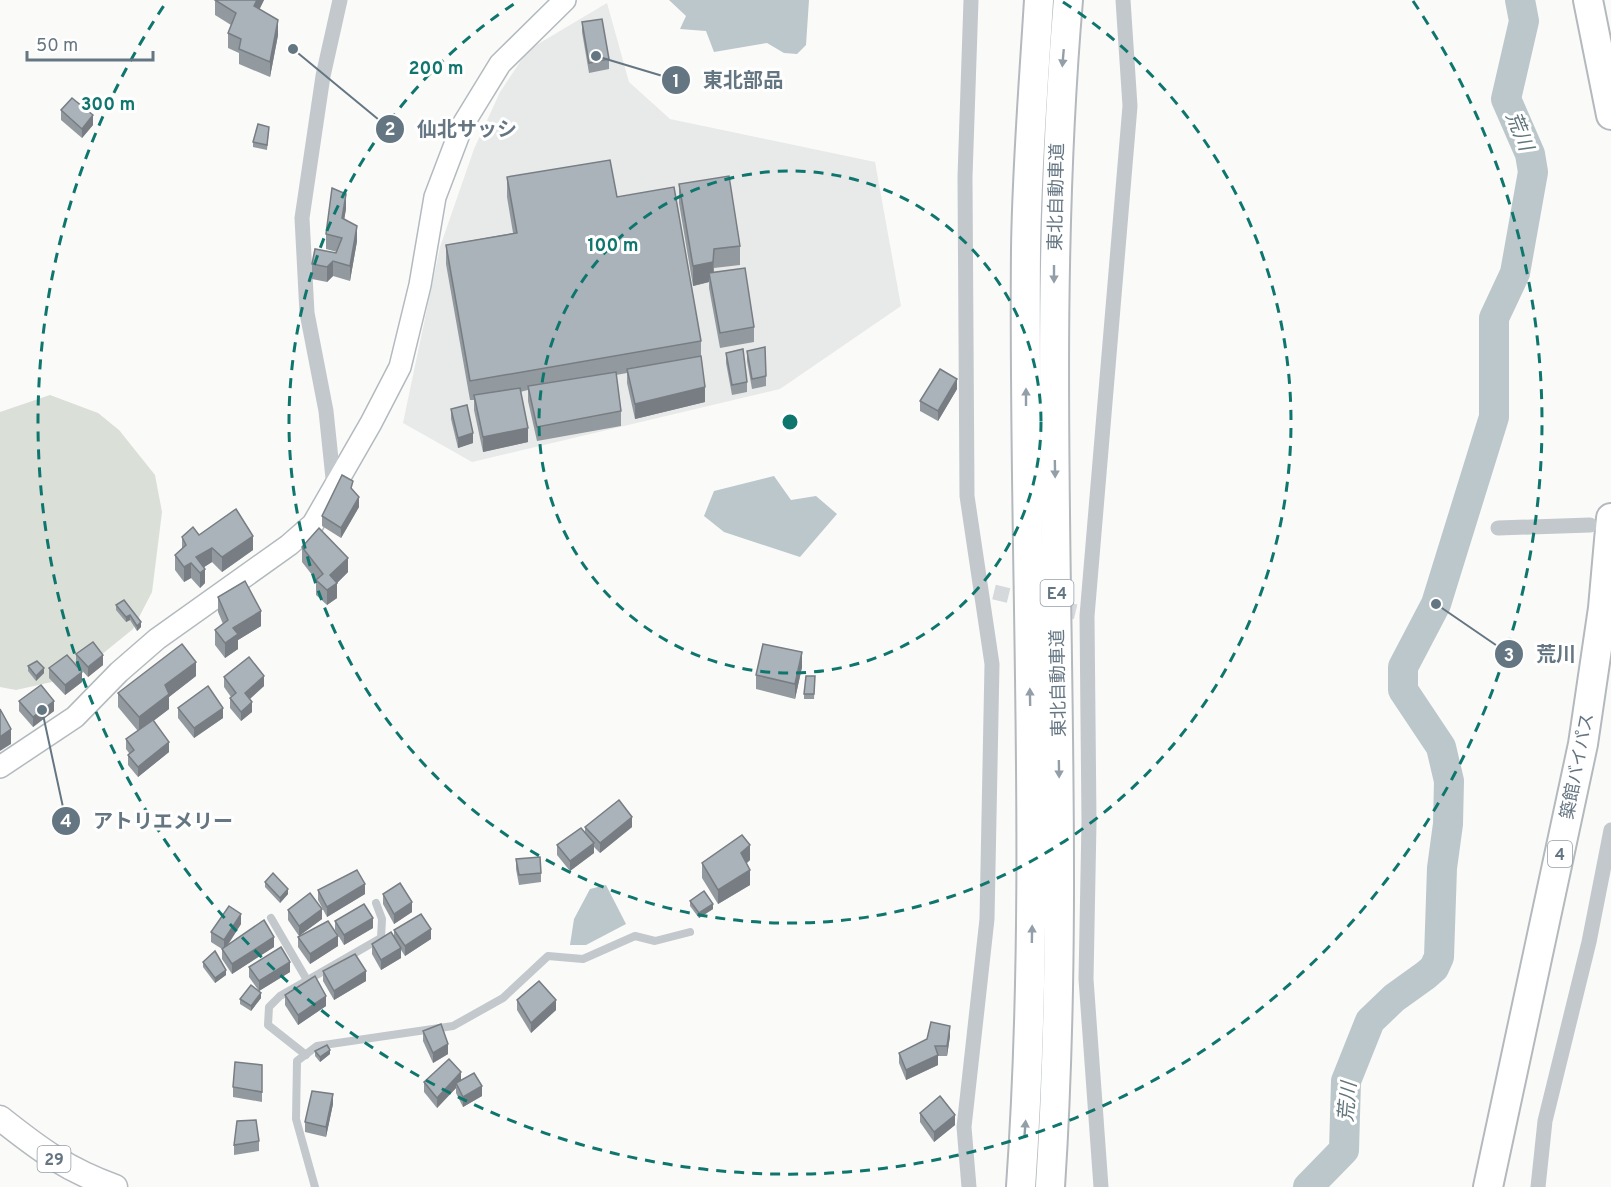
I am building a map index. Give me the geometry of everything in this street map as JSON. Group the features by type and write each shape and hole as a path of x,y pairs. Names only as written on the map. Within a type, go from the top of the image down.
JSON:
{"highway":[{"name":"東北自動車道","path":"1021,1187 1029,1068 1032,898 1026,472 1026,247 1039,0"},
{"name":"東北自動車道","path":"1050,1187 1058,1068 1061,896 1054,246 1058,117 1068,0"},
{"path":"1588,0 1611,115"},
{"name":"築館バイパス","path":"1488,1187 1583,744 1603,608 1601,522"}],"main road":[{"name":"29","path":"0,1118 39,1149 78,1173 115,1187"}],"street":[{"path":"334,488 326,411 308,313 302,218 323,76 340,0"},
{"path":"0,767 75,717 119,672 157,639 289,545 313,524 371,423 399,367 420,285 435,197 462,126 500,64 565,0"},
{"path":"969,1187 964,1127 987,919 992,664 988,592 967,496 964,177 971,0"},
{"path":"1101,1187 1086,979 1089,822 1082,614 1130,106 1123,0"},
{"path":"1498,528 1601,522"},
{"path":"1538,1187 1545,1121 1589,942 1611,830"}],"lane":[{"path":"306,1055 268,1025 269,1007 280,996 381,938 382,919 376,903"},
{"path":"272,918 307,980"},
{"path":"315,1187 296,1119 297,1061 317,1046 453,1026 502,998 548,956 583,959 635,936 655,940 690,932"}],"shaded area":[{"path":"669,0 809,0 806,45 797,54 784,53 767,43 714,52 706,31 680,29 686,16"},
{"path":"607,3 629,82 670,119 875,162 901,306 780,389 472,462 403,423 440,247 474,149 500,92 528,50"},
{"path":"50,395 98,413 119,430 155,475 162,512 152,592 133,629 74,677 16,690 0,687 0,412"},
{"path":"774,476 791,500 816,496 837,514 800,557 724,532 704,516 714,491"},
{"path":"606,885 626,924 586,945 570,945 574,919 590,889"}],"building":[{"path":"215,0 257,0 254,6 278,20 270,62 239,49 241,39 228,33 236,13"},
{"path":"602,19 609,59 589,63 582,22"},
{"path":"72,98 93,115 82,129 61,110"},
{"path":"258,124 269,127 267,145 253,142"},
{"path":"610,160 617,197 674,187 701,341 470,381 446,245 517,233 507,177"},
{"path":"729,176 740,246 714,249 713,262 693,266 679,184"},
{"path":"332,188 346,194 342,218 357,226 350,266 333,261 327,267 312,264 315,249 336,253 342,238 326,234"},
{"path":"745,268 754,327 720,333 709,273"},
{"path":"765,347 766,376 752,379 747,351"},
{"path":"743,349 747,382 732,385 726,353"},
{"path":"701,356 705,387 635,404 627,369"},
{"path":"940,369 957,379 938,411 920,401"},
{"path":"616,372 621,411 537,427 528,386"},
{"path":"520,388 528,428 483,437 474,395"},
{"path":"467,405 473,433 458,438 451,409"},
{"path":"342,475 353,481 351,488 359,497 341,528 322,516"},
{"path":"236,509 253,536 222,557 212,548 196,557 205,569 200,573 191,563 184,567 175,555 186,545 182,537 193,527 199,535"},
{"path":"319,528 348,558 330,575 337,583 327,590 316,580 323,574 302,547"},
{"path":"245,581 261,611 233,628 238,634 225,643 215,630 228,620 218,597"},
{"path":"124,600 141,622 137,626 130,615 126,617 116,605"},
{"path":"93,642 103,655 88,667 76,654"},
{"path":"182,644 196,662 165,685 169,694 139,717 118,693"},
{"path":"763,644 802,652 795,684 756,675"},
{"path":"67,655 82,672 65,685 49,668"},
{"path":"249,657 264,676 245,693 252,702 241,712 230,698 236,693 224,677"},
{"path":"37,661 44,668 36,676 28,666"},
{"path":"806,676 815,676 814,694 804,694"},
{"path":"41,685 54,701 33,717 19,701"},
{"path":"208,686 223,708 194,728 178,708"},
{"path":"0,709 11,729 0,737"},
{"path":"153,720 169,742 138,767 128,755 134,750 126,739"},
{"path":"619,800 632,817 600,843 585,827"},
{"path":"581,828 594,843 570,861 557,845"},
{"path":"742,835 750,845 741,853 750,870 718,890 702,863"},
{"path":"540,857 541,873 519,875 516,859"},
{"path":"357,870 365,884 327,907 318,890"},
{"path":"273,873 288,889 280,898 265,882"},
{"path":"400,883 412,902 394,914 383,894"},
{"path":"704,891 713,904 699,913 690,901"},
{"path":"310,893 322,909 299,926 288,910"},
{"path":"364,904 373,918 344,935 335,921"},
{"path":"229,906 241,914 224,940 211,932"},
{"path":"421,914 431,929 405,946 394,930"},
{"path":"264,920 274,937 232,964 222,949"},
{"path":"328,921 338,936 310,954 298,937"},
{"path":"391,932 401,948 381,960 372,944"},
{"path":"281,947 290,962 259,981 249,967"},
{"path":"215,951 226,970 215,978 203,962"},
{"path":"355,954 366,971 334,991 323,971"},
{"path":"315,976 326,996 298,1015 285,995"},
{"path":"539,981 556,1000 531,1023 517,1000"},
{"path":"251,985 261,993 251,1006 240,999"},
{"path":"931,1022 950,1026 947,1046 935,1046 938,1055 906,1070 899,1053 927,1039"},
{"path":"441,1024 448,1044 433,1053 423,1031"},
{"path":"327,1045 330,1050 320,1057 315,1051"},
{"path":"449,1059 461,1072 437,1098 424,1082"},
{"path":"235,1062 262,1065 262,1092 233,1087"},
{"path":"474,1073 482,1086 463,1097 456,1083"},
{"path":"312,1091 333,1094 326,1127 305,1122"},
{"path":"940,1096 955,1115 934,1132 920,1113"},
{"path":"256,1120 259,1141 234,1145 237,1121"}],"waterway":[{"name":"荒川","path":"1308,1187 1344,1150 1346,1081 1370,1021 1394,998 1434,968 1439,957 1442,868 1448,824 1449,781 1441,747 1403,690 1403,667 1436,604 1494,417 1494,318 1515,273 1533,172 1530,154 1506,99 1524,21 1520,0"}],"tunnel":[{"path":"994,592 1076,612"}],"place":[{"name":"仙北サッシ","path":"293,49"},
{"name":"東北部品","path":"596,56"},
{"name":"荒川","path":"1436,604"},
{"name":"アトリエメリー","path":"42,710"}]}
